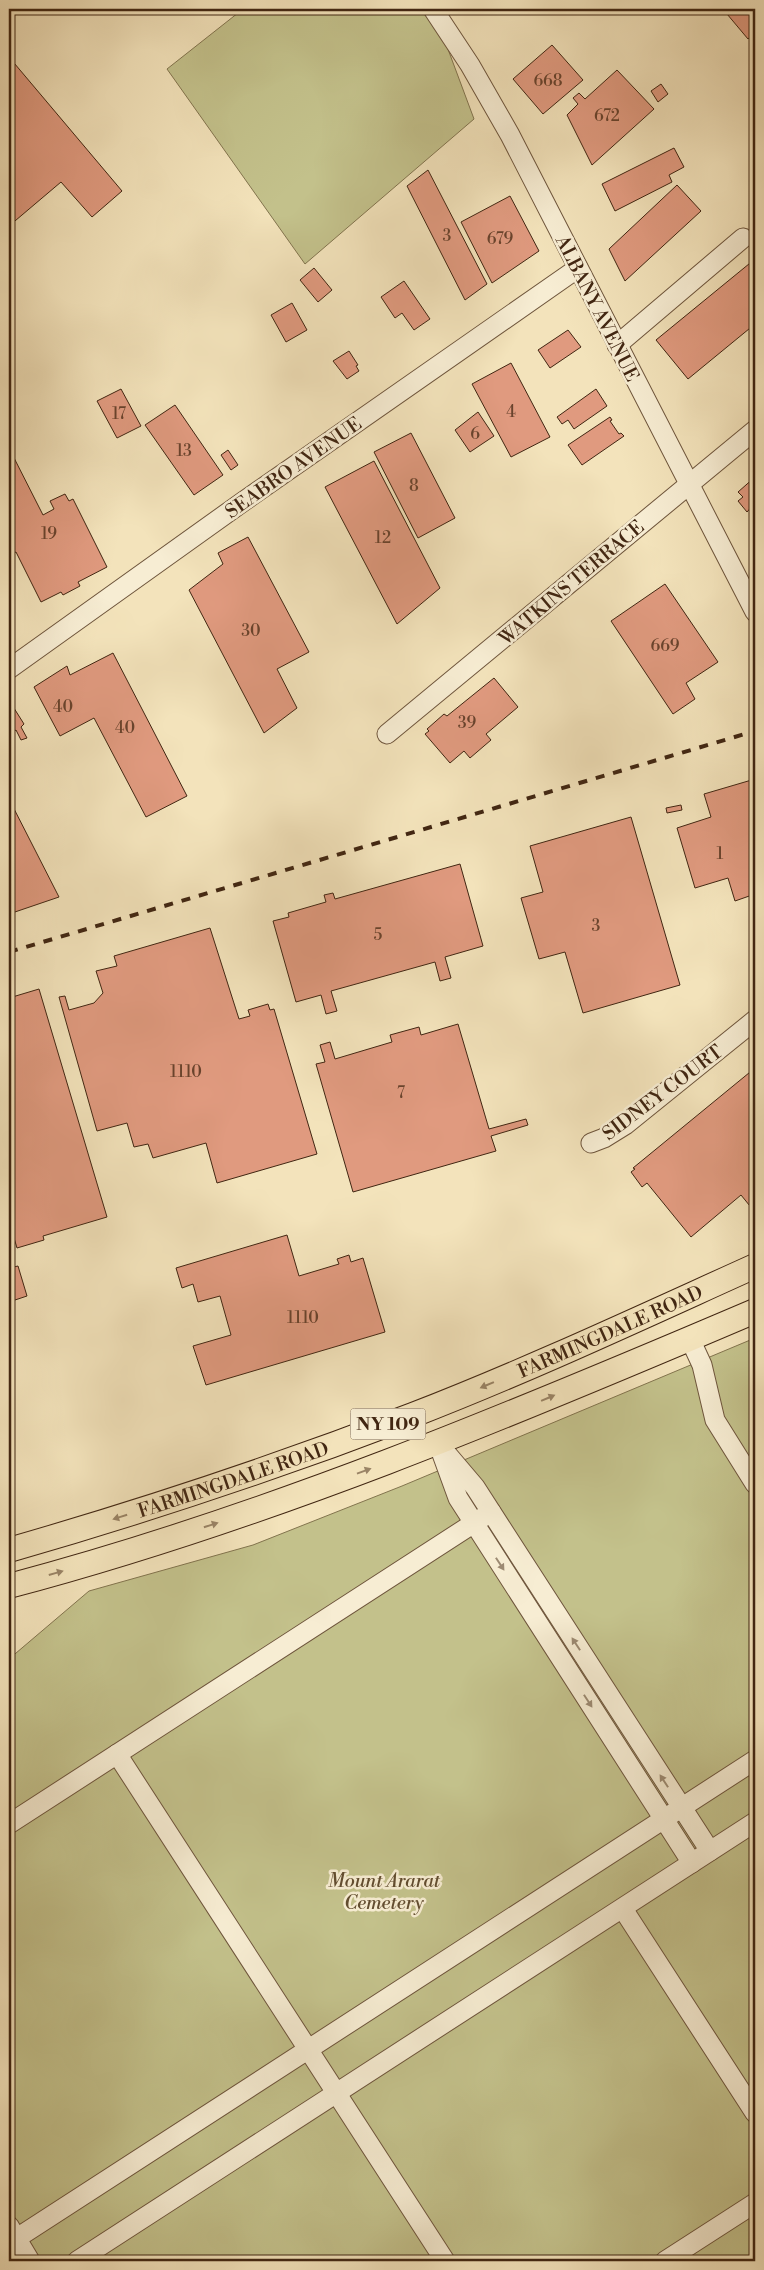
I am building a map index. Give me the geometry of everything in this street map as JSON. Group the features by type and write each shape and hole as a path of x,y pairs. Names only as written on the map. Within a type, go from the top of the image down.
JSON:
{"main road":[{"name":"FARMINGDALE ROAD","path":"9,1550 196,1492 413,1415 540,1362 755,1266"},
{"name":"FARMINGDALE ROAD","path":"9,1586 231,1519 438,1443 755,1311"}],"street":[{"name":"ALBANY AVENUE","path":"433,9 490,99 755,612"},
{"path":"617,345 743,238"},
{"name":"SEABRO AVENUE","path":"9,669 244,501 578,268"},
{"name":"WATKINS TERRACE","path":"388,734 755,430"},
{"name":"SIDNEY COURT","path":"591,1143 604,1138 625,1125 755,1020"},
{"path":"690,1339 702,1365 715,1420 755,1484"},
{"path":"438,1443 475,1487 710,1852"},
{"path":"438,1443 458,1498 692,1863"},
{"path":"9,1824 491,1512"},
{"path":"117,1754 445,2261"},
{"path":"29,2261 13,2232 309,2050 755,1760"},
{"path":"77,2261 755,1822"},
{"path":"623,1909 755,2113"},
{"path":"665,2261 755,2204"}],"green space":[{"path":"243,9 433,9 474,119 305,264 167,69"},
{"name":"Mount Ararat Cemetery","path":"755,1338 755,2261 9,2261 9,1659 89,1591 253,1545 402,1486"}],"building":[{"path":"733,9 750,9 755,15 755,33 748,39 727,14"},
{"path":"552,45 583,80 543,114 513,79"},
{"path":"9,57 122,191 92,217 61,182 9,226"},
{"path":"617,70 654,109 592,165 567,115 578,104 573,98 579,93 585,99"},
{"path":"661,84 668,94 658,102 651,91"},
{"path":"674,148 684,167 669,175 672,182 615,211 602,184"},
{"path":"428,170 487,284 465,300 407,186"},
{"path":"677,185 701,211 625,281 609,249"},
{"path":"510,196 539,251 492,283 461,222"},
{"path":"755,259 755,324 688,379 656,340"},
{"path":"314,268 332,290 318,302 300,280"},
{"path":"404,281 430,319 414,330 402,313 395,318 381,297"},
{"path":"292,303 307,330 286,342 271,315"},
{"path":"568,330 581,347 550,368 538,350"},
{"path":"349,351 358,365 356,366 359,371 347,379 333,361"},
{"path":"511,363 550,437 511,457 472,384"},
{"path":"121,389 141,426 117,438 97,401"},
{"path":"596,389 607,406 574,429 568,420 562,424 557,417"},
{"path":"175,405 223,475 194,495 145,425"},
{"path":"478,412 494,436 470,452 455,430"},
{"path":"610,417 612,420 610,421 619,434 621,433 624,436 582,465 568,445"},
{"path":"411,433 455,518 418,538 374,452"},
{"path":"9,448 43,515 54,509 50,501 65,494 69,501 73,499 107,567 78,582 80,586 63,595 61,592 41,602 16,552 9,555"},
{"path":"228,450 238,465 231,470 221,455"},
{"path":"374,461 440,588 397,624 325,487"},
{"path":"755,477 755,503 747,512 738,501 743,497 738,492"},
{"path":"248,537 309,652 277,669 297,708 264,733 189,590 223,564 218,553"},
{"path":"665,584 718,662 686,683 695,699 673,714 611,621"},
{"path":"113,653 187,796 146,817 94,718 60,736 34,687 67,666 70,675"},
{"path":"494,678 518,707 486,734 491,740 470,758 464,751 450,763 425,734 429,731 427,729 444,714 447,716"},
{"path":"12,705 24,724 21,727 27,738 21,740 16,730 9,735 9,707"},
{"path":"755,779 755,894 735,901 728,878 695,888 677,828 711,817 704,794"},
{"path":"9,799 59,897 9,914"},
{"path":"681,805 682,810 667,813 666,808"},
{"path":"631,817 680,985 583,1013 565,952 539,959 521,898 543,892 530,846"},
{"path":"460,864 483,946 445,957 451,978 440,981 435,962 331,991 337,1011 326,1014 321,995 296,1002 273,921 289,917 288,913 326,902 324,895 333,893 335,899"},
{"path":"210,928 239,1019 250,1016 248,1010 268,1004 270,1010 274,1009 317,1154 217,1183 206,1143 153,1158 148,1144 134,1147 127,1123 97,1131 59,997 65,996 69,1010 94,1003 103,993 96,971 117,966 114,956"},
{"path":"39,989 107,1217 43,1236 44,1240 17,1248 9,1221 9,998"},
{"path":"458,1024 489,1129 526,1119 528,1125 491,1136 496,1151 353,1192 316,1064 325,1062 320,1045 330,1042 335,1059 392,1042 390,1035 419,1027 421,1035"},
{"path":"755,1068 755,1210 741,1195 691,1237 647,1183 642,1187 631,1172 635,1169 633,1168"},
{"path":"287,1235 299,1276 339,1264 337,1259 349,1255 351,1262 363,1258 385,1332 206,1385 193,1346 231,1335 220,1296 198,1302 193,1284 182,1288 176,1268"},
{"path":"18,1266 27,1296 9,1302 9,1268"}],"railway":[{"path":"9,952 755,731"}]}
